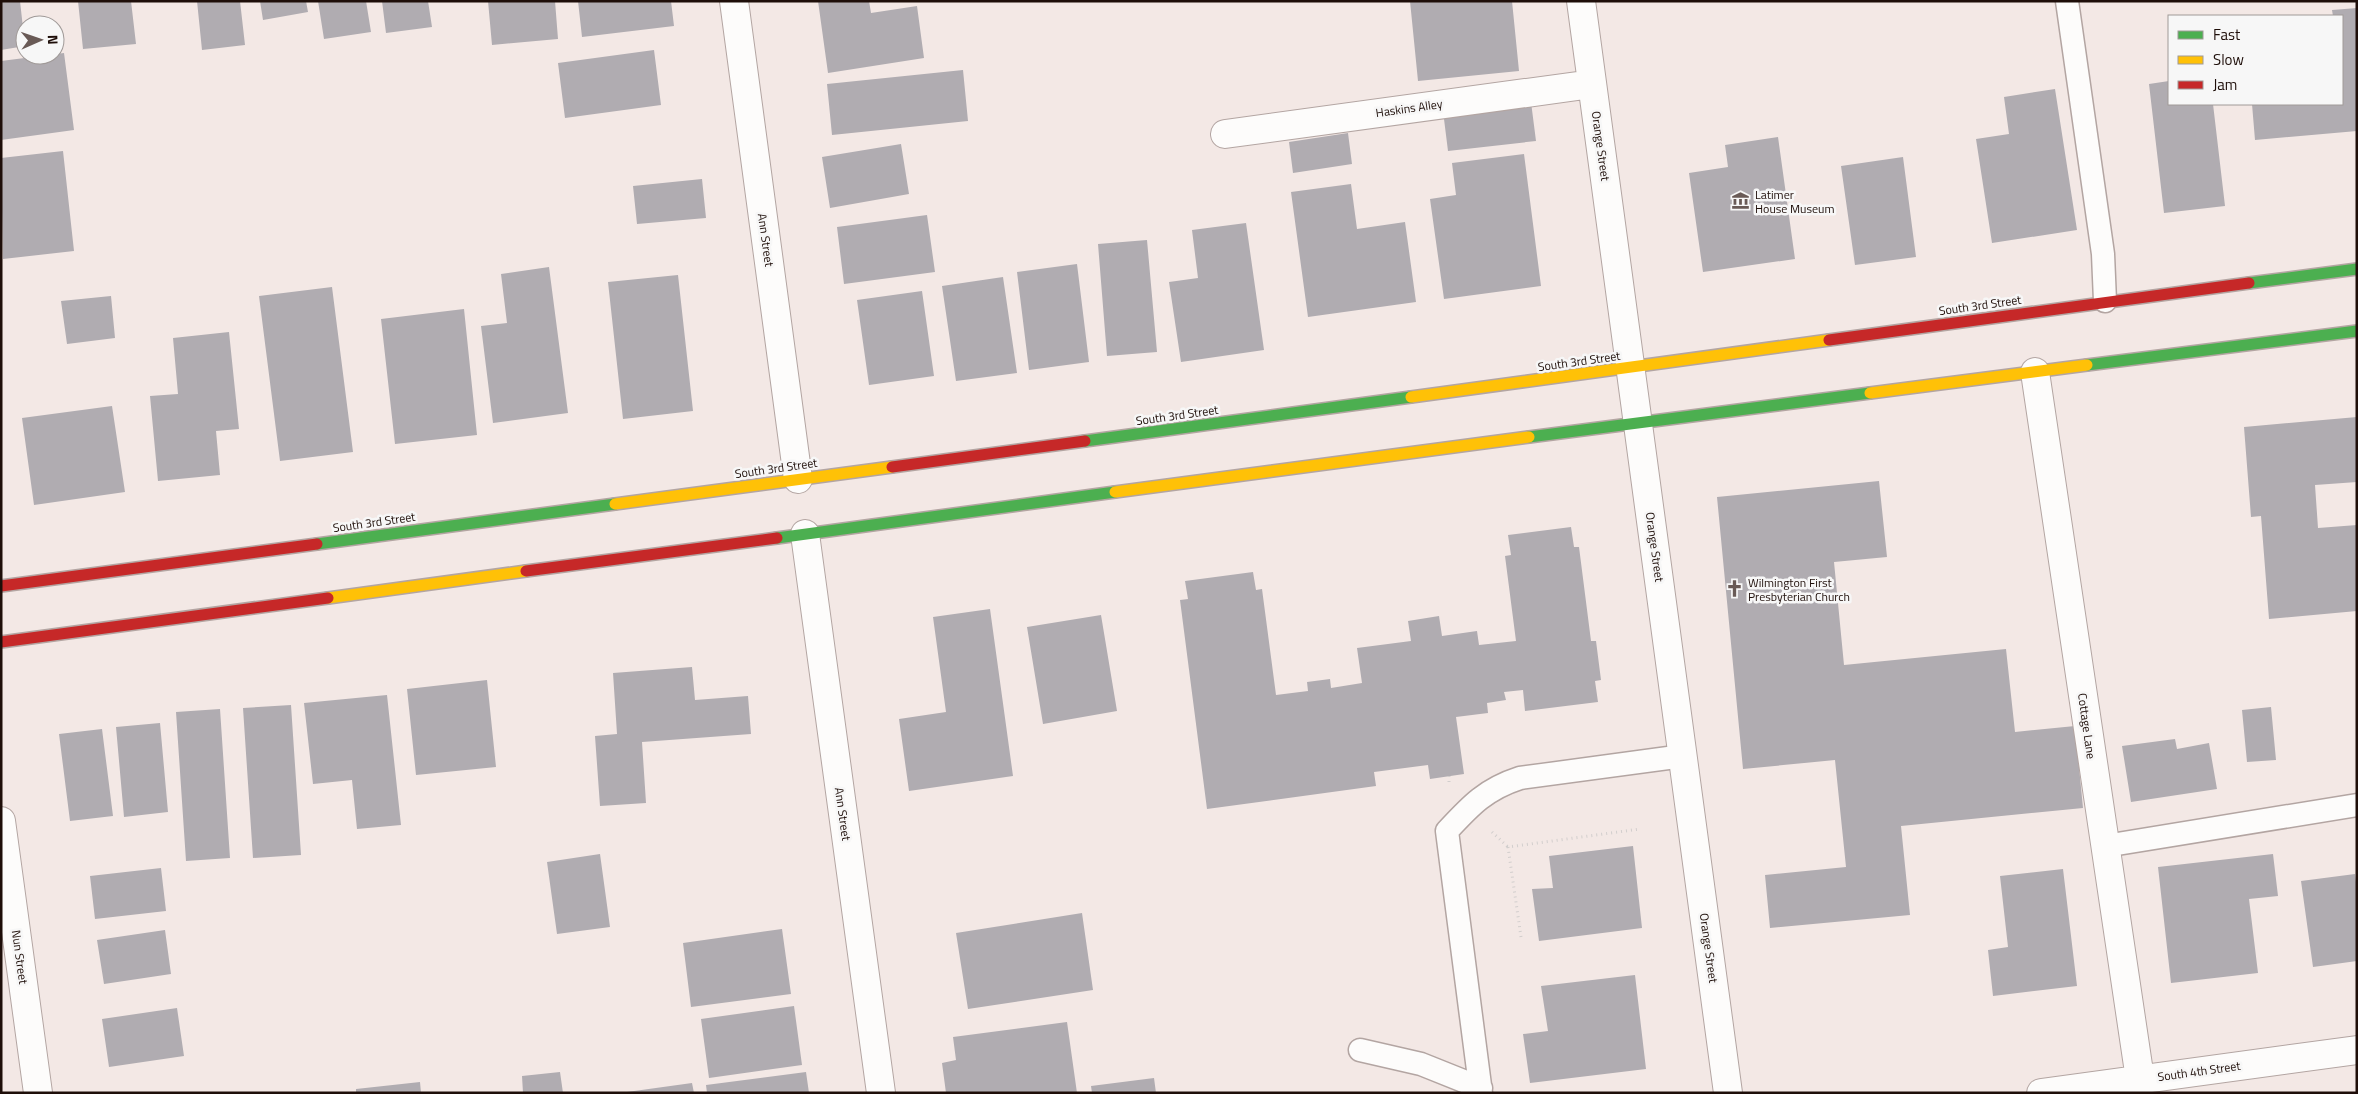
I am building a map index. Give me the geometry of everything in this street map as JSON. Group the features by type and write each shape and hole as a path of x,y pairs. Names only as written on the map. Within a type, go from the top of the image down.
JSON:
{"main road":[{"name":"South 3rd Street","path":"1,586 1630,368 2106,301 2357,269"},
{"path":"1,642 1638,422 2357,331"}],"street":[{"name":"Ann Street","path":"734,1 798,479"},
{"name":"Orange Street","path":"1581,1 1728,1093"},
{"name":"Haskins Alley","path":"1225,134 1592,84"},
{"name":"Cottage Lane","path":"2036,372 2140,1079"},
{"name":"Ann Street","path":"806,534 881,1093"},
{"name":"Nun Street","path":"1,820 38,1093"},
{"name":"South 4th Street","path":"2041,1093 2357,1050"}],"lane":[{"path":"2067,1 2102,254 2106,301"},
{"path":"1481,1090 1447,831 1482,795 1502,784 1520,778 1683,756"},
{"path":"2105,846 2357,805"},
{"path":"1360,1050 1421,1064 1481,1090"}],"path":[{"path":"1521,937 1508,846 1640,829"}],"building":[{"path":"1,1 20,1 22,15 15,15 15,48 1,50"},
{"path":"78,1 131,1 136,44 83,49"},
{"path":"197,1 240,1 245,45 202,50"},
{"path":"260,1 306,1 308,12 263,20"},
{"path":"318,1 366,1 371,32 324,39"},
{"path":"382,1 428,1 432,27 386,33"},
{"path":"488,1 555,1 558,39 492,45"},
{"path":"578,1 671,1 674,26 582,37"},
{"path":"818,1 869,1 871,13 917,6 924,58 828,73"},
{"path":"1410,1 1512,1 1519,71 1418,81"},
{"path":"2357,8 2357,131 2255,140 2252,105 2343,105 2343,15 2333,15 2332,10"},
{"path":"654,50 661,105 565,118 558,63"},
{"path":"15,59 15,65 65,65 65,61 74,130 1,140 1,61"},
{"path":"963,70 968,121 832,135 827,84"},
{"path":"2168,81 2168,105 2213,105 2225,206 2164,213 2149,84"},
{"path":"2055,89 2077,230 1992,243 1976,139 2009,134 2004,97"},
{"path":"1531,102 1536,141 1448,151 1443,111"},
{"path":"1348,133 1352,164 1293,173 1289,142"},
{"path":"1778,137 1795,259 1703,272 1689,173 1728,167 1725,145"},
{"path":"901,144 909,194 830,208 822,157"},
{"path":"63,151 74,251 3,259 1,158"},
{"path":"1524,154 1541,286 1444,299 1430,199 1456,195 1452,163"},
{"path":"1903,157 1916,257 1855,265 1841,166"},
{"path":"702,179 706,218 637,224 633,186"},
{"path":"1351,184 1357,229 1405,222 1416,302 1308,317 1291,192"},
{"path":"927,215 935,272 844,284 837,227"},
{"path":"1246,223 1264,350 1181,362 1169,282 1198,278 1192,230"},
{"path":"1147,240 1157,352 1107,356 1098,244"},
{"path":"1077,264 1089,362 1029,370 1017,272"},
{"path":"549,267 568,413 493,423 481,326 507,323 501,274"},
{"path":"678,275 693,411 623,419 608,282"},
{"path":"1003,277 1017,373 956,381 942,286"},
{"path":"332,287 353,452 280,461 259,296"},
{"path":"922,291 934,376 869,385 857,300"},
{"path":"111,296 115,338 67,344 61,301"},
{"path":"464,309 477,435 395,444 381,319"},
{"path":"229,332 239,429 216,431 220,475 158,481 150,396 178,394 173,338"},
{"path":"112,406 125,492 34,505 22,418"},
{"path":"2357,417 2357,482 2315,485 2318,528 2357,525 2357,611 2269,619 2261,516 2251,517 2244,427"},
{"path":"1879,481 1887,557 1834,562 1844,665 2006,649 2015,732 2075,726 2083,808 1901,826 1910,915 1770,928 1765,875 1846,867 1835,760 1743,769 1717,497"},
{"path":"1571,527 1574,547 1579,547 1591,641 1596,641 1601,680 1595,681 1598,702 1525,711 1523,690 1504,692 1506,700 1487,703 1488,713 1456,717 1464,774 1430,779 1428,765 1374,772 1376,786 1207,809 1180,600 1188,599 1185,581 1253,572 1256,590 1262,589 1276,695 1308,691 1307,682 1330,679 1331,688 1362,683 1357,648 1411,641 1408,621 1439,616 1442,636 1477,631 1479,645 1516,641 1505,556 1511,555 1508,535"},
{"path":"990,609 1013,776 909,791 899,719 946,712 933,617"},
{"path":"1101,615 1117,711 1043,724 1027,627"},
{"path":"692,667 695,700 748,696 751,734 642,742 646,803 600,806 595,736 617,734 613,673"},
{"path":"487,680 496,767 416,775 407,689"},
{"path":"387,695 401,825 357,829 352,780 313,784 304,703"},
{"path":"291,705 301,855 253,858 243,708"},
{"path":"2271,707 2276,760 2247,762 2242,710"},
{"path":"220,709 230,858 186,861 176,712"},
{"path":"160,723 168,812 124,817 116,727"},
{"path":"102,729 113,816 70,821 59,734"},
{"path":"2175,739 2177,749 2209,743 2217,789 2131,802 2122,746"},
{"path":"1633,846 1642,928 1539,941 1532,889 1553,888 1549,856"},
{"path":"600,854 610,927 557,934 547,862"},
{"path":"2273,854 2278,896 2249,899 2258,973 2171,983 2158,867"},
{"path":"161,868 166,911 95,919 90,876"},
{"path":"2063,869 2077,986 1993,996 1988,950 2008,947 2000,876"},
{"path":"2355,874 2357,890 2357,961 2313,967 2301,881"},
{"path":"1082,913 1093,990 968,1009 956,933"},
{"path":"782,929 791,994 691,1007 683,943"},
{"path":"165,930 171,974 104,984 97,940"},
{"path":"1635,975 1646,1069 1530,1083 1523,1034 1548,1031 1541,986"},
{"path":"794,1006 802,1065 709,1078 701,1019"},
{"path":"177,1008 184,1056 109,1067 102,1019"},
{"path":"1067,1022 1077,1093 946,1093 942,1063 956,1060 953,1037"},
{"path":"560,1072 563,1093 523,1093 522,1076"},
{"path":"806,1072 809,1093 707,1093 706,1085"},
{"path":"1154,1078 1156,1093 1092,1093 1091,1086"},
{"path":"420,1082 421,1093 356,1093 356,1089"},
{"path":"692,1083 694,1093 627,1093 627,1092"}],"traffic: fast":[{"path":"2249,283 2357,269"},
{"path":"2087,365 2357,331"},
{"path":"1529,437 1870,393"},
{"path":"1085,441 1411,397"},
{"path":"777,538 1115,492"},
{"path":"317,544 615,504"}],"traffic: slow":[{"path":"1411,397 1829,340"},
{"path":"1870,393 2087,365"},
{"path":"1115,492 1529,437"},
{"path":"615,504 892,467"},
{"path":"328,598 526,571"}],"traffic: jam":[{"path":"1829,340 2249,283"},
{"path":"892,467 1085,441"},
{"path":"526,571 777,538"},
{"path":"1,586 317,544"},
{"path":"1,642 328,598"}],"place":[{"name":"Latimer House Museum","path":"1741,201"},
{"name":"Wilmington First Presbyterian Church","path":"1734,589"}]}
